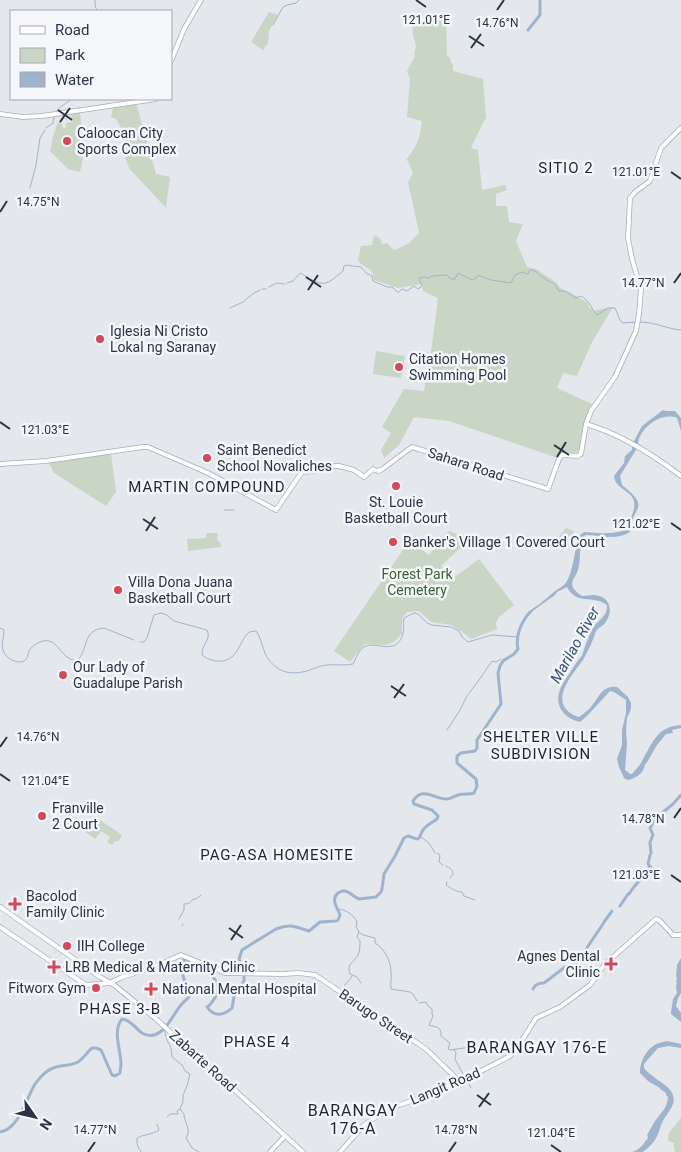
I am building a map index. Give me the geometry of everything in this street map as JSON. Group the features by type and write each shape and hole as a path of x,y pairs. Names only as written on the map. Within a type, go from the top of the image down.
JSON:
{"main road":[{"path":"172,59 184,29 201,0"},
{"path":"0,114 23,117 54,115 150,100"},
{"path":"681,128 661,148 650,182 635,192 630,198 628,238 641,289 636,334 618,372 593,407 586,424 607,430 630,442 660,460 681,476"},
{"name":"Sahara Road","path":"0,464 42,461 148,447 208,473 276,510 299,476 304,472 339,466 354,470 364,477 374,469 381,470 412,447 548,489 562,455 578,456 581,454 586,424"},
{"name":"Zabarte Road","path":"0,907 114,985 162,1024 304,1152"},
{"name":"Langit Road","path":"340,1152 364,1126 383,1112 460,1082 510,1056 518,1047 536,1018 560,1006 590,985 605,964 657,918 673,935 681,935"},
{"name":"Barugo Street","path":"0,927 86,985 110,983 181,955 224,972 313,974 426,1049 460,1082"},
{"path":"270,1152 285,1136"}],"green space":[{"path":"269,12 278,15 269,31 268,43 263,50 251,42"},
{"path":"435,17 439,21 446,20 447,55 453,64 453,71 483,79 486,117 471,148 478,150 482,190 505,185 507,190 496,194 496,206 507,206 509,222 523,224 516,241 527,267 536,269 557,283 560,288 588,303 589,307 595,311 613,307 591,344 577,376 563,373 557,388 592,404 585,420 578,452 562,452 559,453 558,458 449,421 414,417 399,445 384,458 381,450 391,433 382,427 404,389 424,391 438,298 423,291 422,284 398,288 374,280 372,271 358,260 361,246 372,245 374,235 380,238 382,244 387,243 394,250 408,244 419,233 408,182 413,173 406,160 417,142 422,121 407,117 410,79 407,71 415,56 416,46 412,22 418,24 426,18 431,20"},
{"path":"136,103 156,174 170,177 166,208 129,168 123,151 126,136 116,119 111,117 113,107"},
{"name":"Caloocan City Sports Complex","path":"80,112 84,153 80,172 68,169 50,151 58,122 61,121 63,129 66,128 66,123 72,122 71,114"},
{"path":"376,351 405,356 401,378 373,374"},
{"path":"111,453 116,492 106,506 54,473 49,463"},
{"path":"566,528 574,531 568,550 555,541"},
{"name":"Forest Park Cemetery","path":"449,531 470,539 441,566 451,580 479,559 514,605 499,617 496,623 497,629 471,639 451,625 431,622 419,611 407,612 402,618 402,634 394,642 386,645 365,644 350,662 334,651 409,541 429,555 435,547 435,542"},
{"path":"206,533 218,533 217,540 220,542 221,547 188,551 187,539 206,538"},
{"path":"94,816 122,835 119,841 115,841 112,845 107,842 110,837 101,831 95,839 84,831"},
{"path":"681,1118 681,1152 675,1152 674,1143 668,1141 669,1133"}],"water":[{"path":"663,410 675,411 681,418 681,431 677,418 664,417 651,423 646,428 639,439 638,445 633,443 642,426"},
{"path":"632,445 637,448 620,476 622,485 631,493 638,503 630,532 613,537 585,535 580,548 579,565 572,582 572,586 582,596 595,595 606,600 610,607 608,619 596,631 583,660 566,685 562,699 564,706 569,712 579,717 589,709 607,688 617,687 628,697 631,709 627,718 625,770 630,774 640,765 652,742 661,732 673,726 681,725 681,728 672,730 673,733 666,734 657,745 641,773 627,780 624,778 617,759 622,745 626,700 610,691 580,722 575,721 563,712 558,698 561,686 582,656 587,640 595,625 605,614 607,605 596,600 575,596 567,587 557,592 529,615 528,613 565,584 570,574 580,535 584,532 612,533 626,529 633,512 634,501 630,494 617,484 614,476 624,463 625,456 632,450"},
{"path":"681,958 681,993 676,1006 681,1013 681,1022 671,1012 673,999 677,993 677,965"},
{"path":"667,1041 681,1044 681,1048 669,1046 658,1048 644,1064 644,1068 671,1091 674,1100 673,1104 652,1144 643,1152 632,1152 640,1148 647,1140 647,1135 667,1103 668,1097 666,1093 640,1073 641,1064 648,1051 655,1045"}],"waterway":[{"path":"95,0 97,10"},
{"path":"273,25 283,7 296,3 299,0"},
{"path":"528,30 540,15 540,0"},
{"path":"55,113 70,100"},
{"path":"46,128 53,123 54,117"},
{"path":"30,188 40,138 45,130"},
{"path":"287,283 293,281 300,273 319,283 326,283 343,271 344,266 352,266"},
{"path":"353,266 361,267 372,276 373,281 387,287 392,287 397,292 402,289 407,291 414,286 418,289 422,286 419,278 423,277 447,275 451,279 455,279 458,273 472,280 478,275 491,280 511,283 515,275 522,272 528,274 532,270 554,284 559,291 565,291 576,298 581,296 584,298 597,315 608,308 615,308 623,323 636,322"},
{"path":"269,287 277,283 285,284"},
{"path":"230,308 243,302 260,290"},
{"path":"640,322 681,330"},
{"path":"224,510 234,510"},
{"path":"0,1132 7,1130 17,1119 35,1084 44,1074 53,1068 78,1062 92,1048 101,1050 112,1075 115,1076 120,1073 121,1059 117,1035 119,1024 122,1019 125,1020 142,1033 148,1035 154,1035 164,1029 180,1006 189,997 179,964 181,961 185,960 195,968 209,973 215,979 218,986 217,994 212,1003 207,1007 216,1014 222,1014 232,1008 235,991 244,981 239,959 242,950 281,927 293,926 309,931 320,922 338,920 340,915 335,904 335,898 342,891 359,899 376,897 381,892 384,874 404,838 408,836 418,839 424,828 437,819 438,816 432,810 414,804 413,801 421,794 450,799 460,794 474,793 477,786 476,779 457,763 457,756 461,753 475,751 477,740 501,704 498,673 500,666 503,661 518,649 517,640 520,630 530,612"},
{"path":"140,642 144,642 147,638 154,615 161,613 174,621 207,630 208,636 202,655 213,661 229,659 247,634 256,631 267,657 273,664 286,672 296,673 326,665 353,664 359,652 369,645 396,645 403,634 404,618 414,613 418,614 427,623 451,627 459,631 468,642 492,635 518,637"},
{"path":"0,628 4,630 2,645 4,653 11,660 18,662 25,660 30,649 35,645 47,641 56,645 67,657 76,661 83,652 88,637 97,630 104,628 134,640"},
{"path":"447,730 467,696 492,661 496,662 501,659"},
{"path":"651,853 650,842 653,835 650,828 656,818 681,795"},
{"path":"421,837 429,843 435,853"},
{"path":"437,853 440,855 439,862 443,865"},
{"path":"644,873 651,868 648,864 650,855"},
{"path":"446,866 452,871 453,874 450,878"},
{"path":"639,881 642,877"},
{"path":"447,882 446,885 462,892 464,896 475,900"},
{"path":"634,887 638,882"},
{"path":"629,894 633,888"},
{"path":"620,906 628,894"},
{"path":"179,919 184,910 184,904 190,903 201,895"},
{"path":"338,909 349,913 357,922 356,927 359,932 357,937 360,941 360,950 350,965 349,970 350,974 357,977 361,983"},
{"path":"604,922 612,911"},
{"path":"533,989 536,985 544,983 565,967 571,967 576,964 603,924"},
{"path":"359,932 375,938 375,943 386,955 391,968 391,989 410,992 417,1001"},
{"path":"342,991 352,976"},
{"path":"419,1003 426,1002 432,1009 433,1016 429,1025 439,1028 441,1036 450,1043 448,1049 478,1046 486,1054"},
{"path":"164,1029 171,1048 172,1057 190,1074 183,1095 183,1102 177,1111 178,1114 170,1114 167,1117"},
{"path":"454,1050 456,1053 455,1059 463,1074"},
{"path":"467,1080 471,1088"},
{"path":"180,1109 184,1114 188,1129 186,1138 192,1148 199,1152"},
{"path":"139,1149 137,1138 159,1130 157,1124"}],"place":[{"name":"Caloocan City Sports Complex","path":"67,141"},
{"name":"Iglesia Ni Cristo Lokal ng Saranay","path":"100,339"},
{"name":"Citation Homes Swimming Pool","path":"399,367"},
{"name":"Saint Benedict School Novaliches","path":"207,458"},
{"name":"St. Louie Basketball Court","path":"396,486"},
{"name":"Banker's Village 1 Covered Court","path":"393,542"},
{"name":"Villa Dona Juana Basketball Court","path":"118,590"},
{"name":"Our Lady of Guadalupe Parish","path":"63,675"},
{"name":"Franville 2 Court","path":"42,816"},
{"name":"Bacolod Family Clinic","path":"15,904"},
{"name":"IIH College","path":"67,946"},
{"name":"Agnes Dental Clinic","path":"611,964"},
{"name":"LRB Medical & Maternity Clinic","path":"54,967"},
{"name":"Fitworx Gym","path":"96,988"},
{"name":"National Mental Hospital","path":"151,989"}],"district":[{"name":"SITIO 2","path":"566,168"},
{"name":"MARTIN COMPOUND","path":"207,487"},
{"name":"SHELTER VILLE SUBDIVISION","path":"541,746"},
{"name":"PAG-ASA HOMESITE","path":"277,855"},
{"name":"PHASE 3-B","path":"120,1009"},
{"name":"PHASE 4","path":"257,1042"},
{"name":"BARANGAY 176-E","path":"537,1047"},
{"name":"BARANGAY 176-A","path":"353,1119"}],"water label":[{"name":"Marilao River","path":"575,645"}]}
